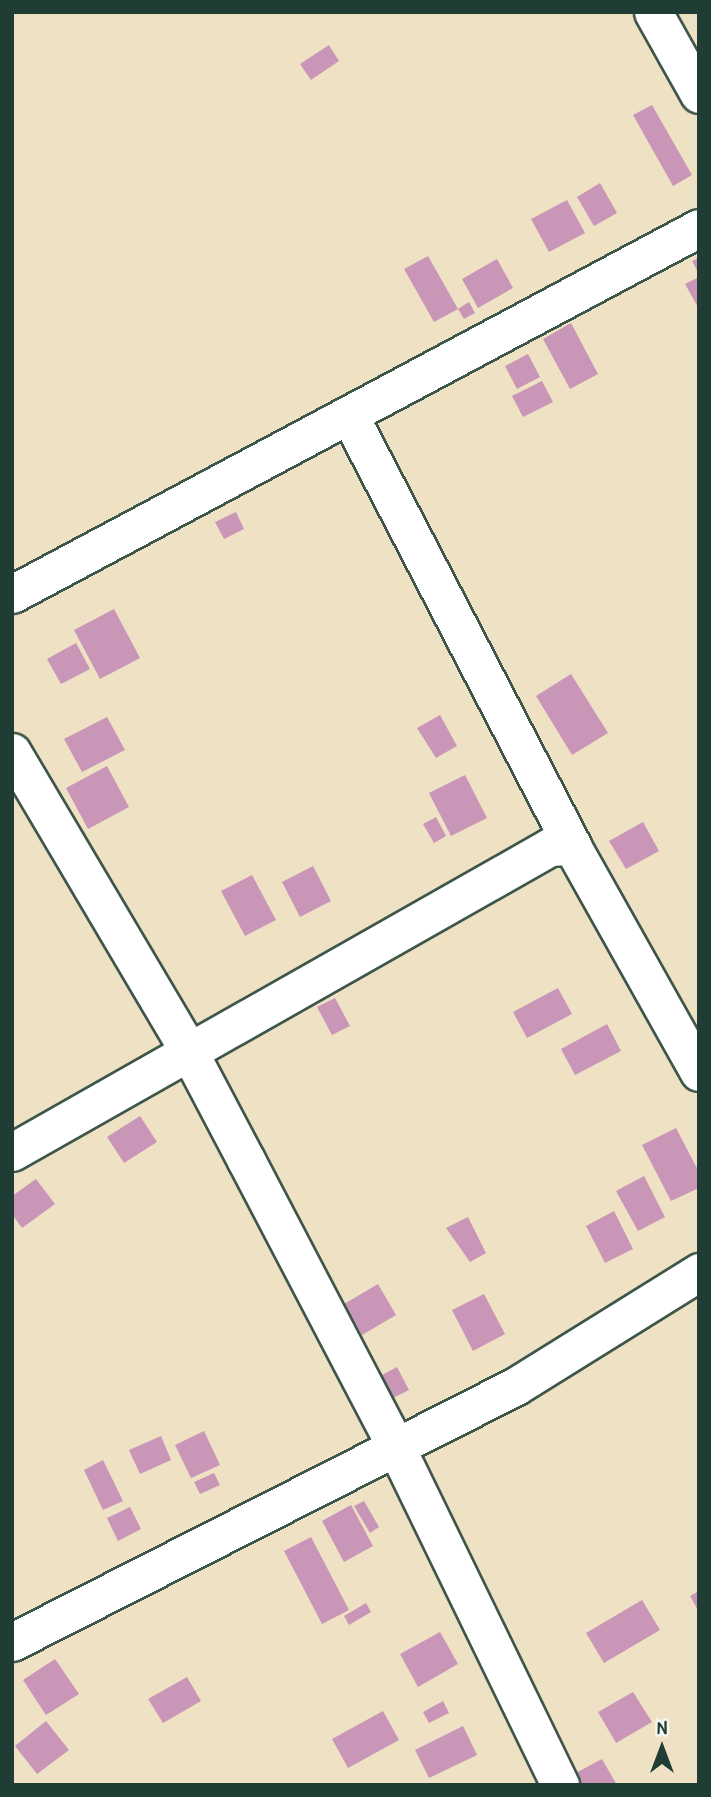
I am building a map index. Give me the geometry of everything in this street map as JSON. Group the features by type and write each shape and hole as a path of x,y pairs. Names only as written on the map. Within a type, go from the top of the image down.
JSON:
{"street":[{"path":"653,12 699,94"},
{"path":"12,594 699,228"},
{"path":"349,415 572,846 699,1072"},
{"path":"12,752 188,1050 395,1445 560,1785"},
{"path":"12,1152 550,847 572,846"},
{"path":"12,1642 395,1445 516,1386 699,1272"}],"building":[{"path":"329,45 339,61 311,80 300,64"},
{"path":"652,105 692,175 673,186 633,115"},
{"path":"600,183 617,213 594,226 577,197"},
{"path":"567,200 585,233 549,252 531,219"},
{"path":"428,256 458,309 434,322 404,269"},
{"path":"699,258 699,274 692,261"},
{"path":"497,259 513,288 478,308 462,279"},
{"path":"697,278 699,280 699,309 685,284"},
{"path":"469,302 475,313 464,319 458,309"},
{"path":"571,323 598,374 570,389 543,339"},
{"path":"528,354 540,377 517,389 505,366"},
{"path":"542,381 553,402 523,417 512,396"},
{"path":"236,512 244,529 224,539 215,522"},
{"path":"114,609 140,658 100,679 74,630"},
{"path":"76,643 90,669 61,684 47,659"},
{"path":"571,674 608,733 572,755 536,696"},
{"path":"440,715 457,746 436,758 417,728"},
{"path":"107,717 125,750 82,772 64,739"},
{"path":"107,766 129,807 88,829 66,788"},
{"path":"465,775 487,818 451,836 429,793"},
{"path":"436,817 446,836 434,843 423,824"},
{"path":"643,822 659,851 626,869 609,841"},
{"path":"313,866 331,901 300,917 282,882"},
{"path":"252,875 276,920 245,936 221,891"},
{"path":"558,988 572,1014 527,1038 513,1012"},
{"path":"335,998 350,1026 332,1035 317,1007"},
{"path":"607,1024 621,1051 575,1075 561,1049"},
{"path":"140,1116 157,1142 124,1163 107,1137"},
{"path":"676,1128 699,1172 699,1188 671,1201 642,1145"},
{"path":"644,1176 665,1217 638,1231 616,1191"},
{"path":"36,1179 55,1204 22,1228 12,1214 12,1196"},
{"path":"614,1211 633,1249 605,1263 586,1226"},
{"path":"468,1217 486,1253 470,1262 446,1228"},
{"path":"378,1284 396,1315 362,1335 344,1304"},
{"path":"484,1294 505,1334 473,1351 452,1310"},
{"path":"397,1367 409,1390 381,1404 369,1382"},
{"path":"204,1431 220,1465 191,1478 175,1445"},
{"path":"161,1436 171,1460 140,1474 129,1450"},
{"path":"103,1460 123,1501 103,1510 84,1470"},
{"path":"214,1473 220,1485 200,1494 194,1482"},
{"path":"364,1501 379,1527 370,1533 354,1506"},
{"path":"351,1505 373,1546 344,1562 322,1521"},
{"path":"130,1507 141,1529 118,1541 107,1518"},
{"path":"311,1537 349,1610 322,1624 284,1551"},
{"path":"699,1591 699,1612 690,1596"},
{"path":"642,1600 660,1630 604,1663 586,1633"},
{"path":"366,1603 371,1612 349,1625 344,1616"},
{"path":"440,1632 458,1664 418,1687 400,1654"},
{"path":"55,1659 79,1694 46,1715 23,1680"},
{"path":"187,1677 201,1701 163,1723 148,1699"},
{"path":"633,1692 652,1722 616,1743 598,1712"},
{"path":"443,1701 449,1713 429,1723 423,1712"},
{"path":"383,1711 399,1740 348,1768 332,1739"},
{"path":"46,1721 69,1750 37,1774 15,1746"},
{"path":"463,1726 477,1755 429,1778 415,1750"},
{"path":"602,1759 617,1785 580,1785 574,1774"}]}
